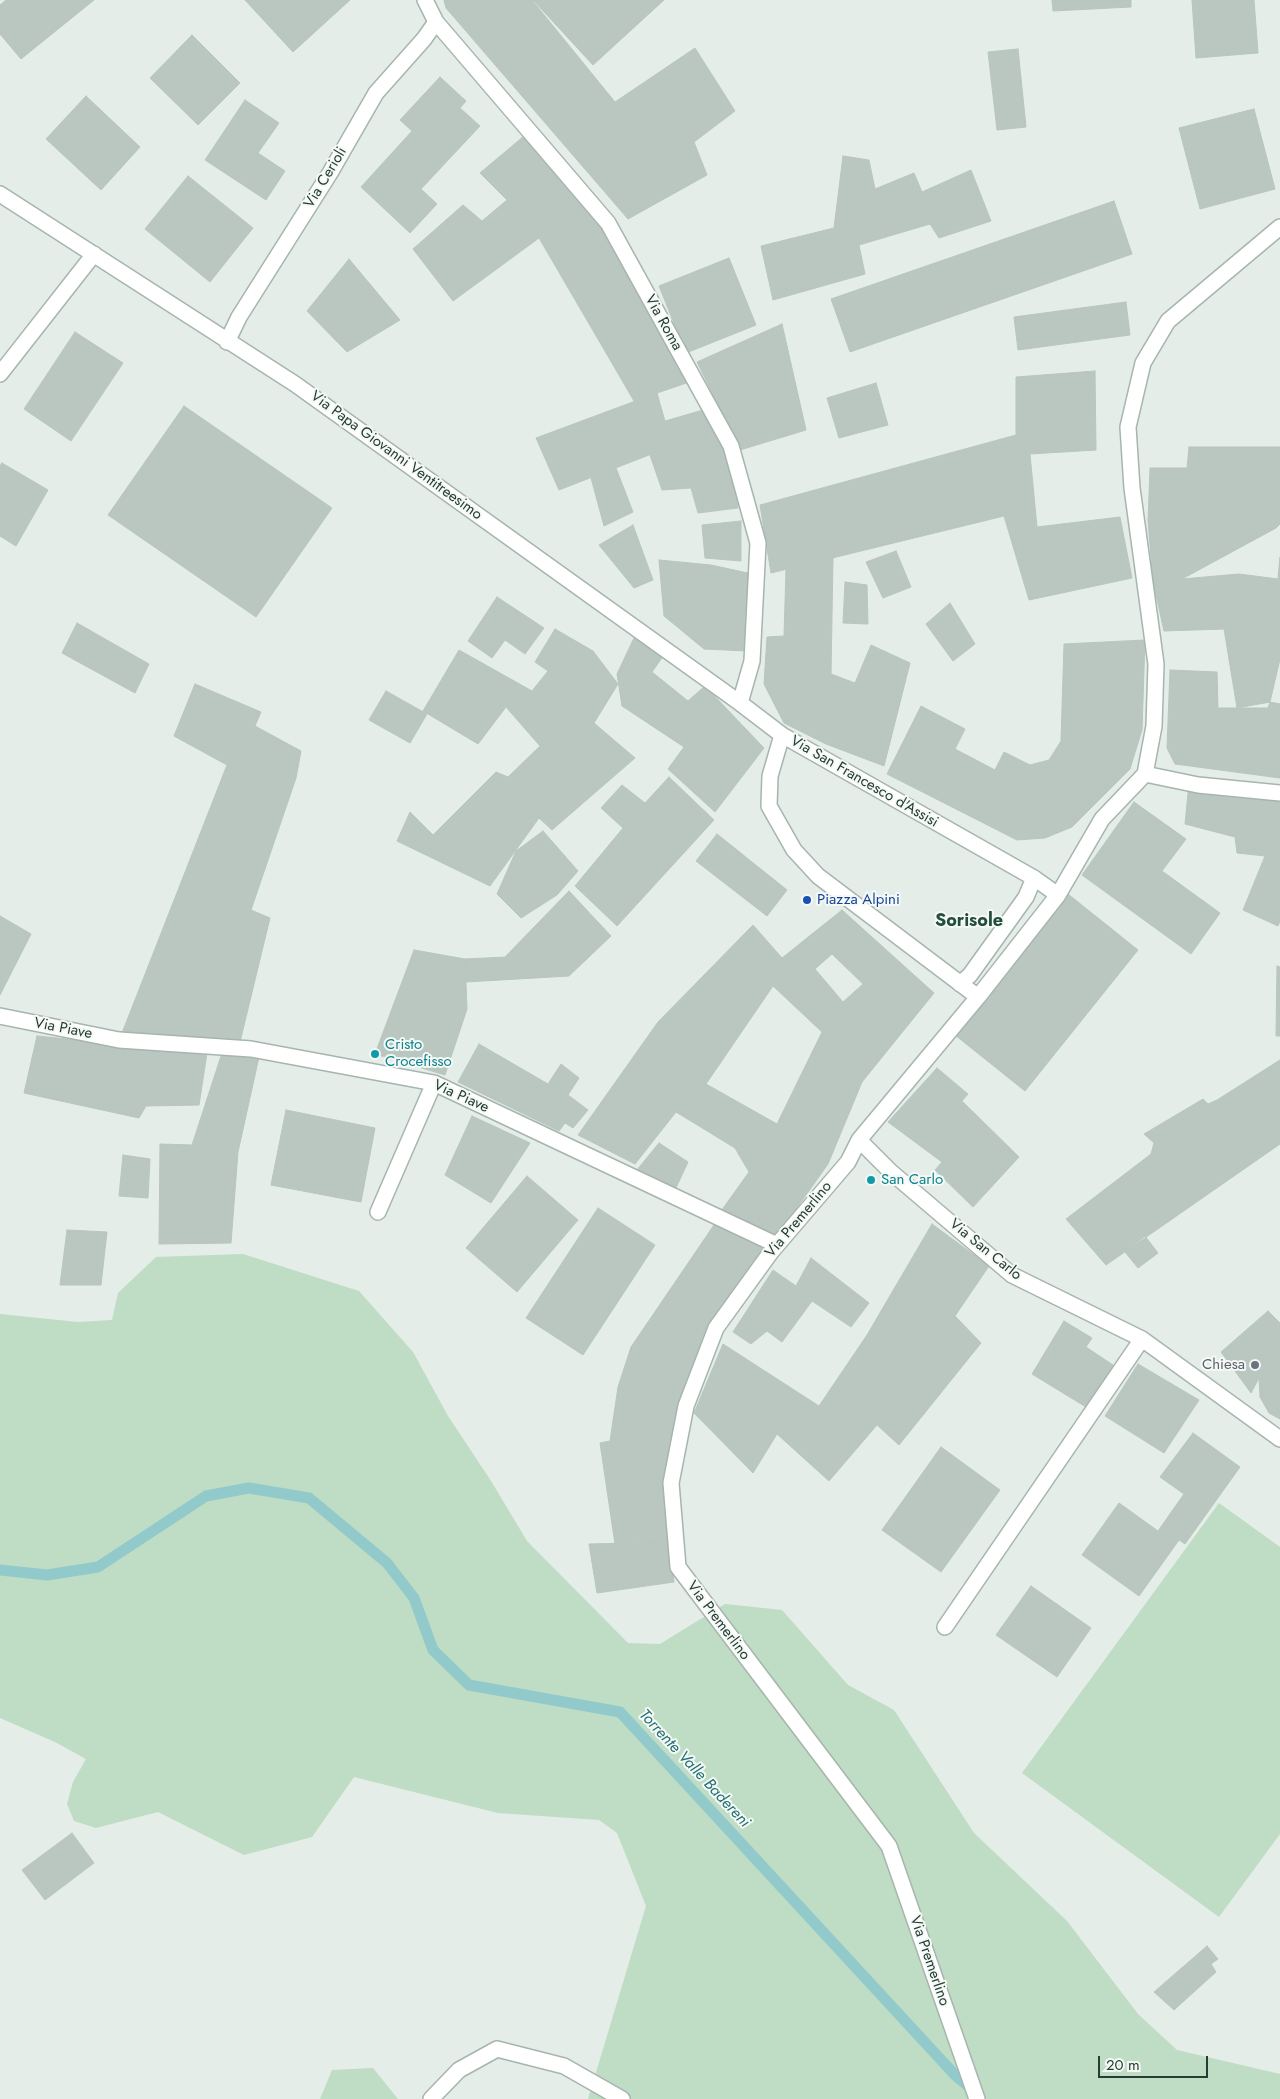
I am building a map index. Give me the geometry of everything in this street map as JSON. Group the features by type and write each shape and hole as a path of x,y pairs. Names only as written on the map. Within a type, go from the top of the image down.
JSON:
{"street":[{"name":"Via Roma","path":"426,0 436,22 608,224 731,446 758,543 752,661 740,703"},
{"name":"Via Cerioli","path":"227,342 239,317 330,173 376,93 424,39 436,22"},
{"name":"Via Papa Giovanni Ventitreesimo","path":"0,194 227,342 295,384 782,735"},
{"path":"860,1140 978,997 1058,895 1102,818 1145,774 1154,726 1156,664 1132,488 1128,427 1143,363 1168,322 1280,227"},
{"path":"0,374 94,254"},
{"name":"Via San Francesco d'Assisi","path":"978,997 818,876 794,850 769,806 770,776 782,735 1034,878 1058,895"},
{"path":"1145,774 1198,785 1280,793"},
{"path":"960,984 970,975 1026,897 1034,878"},
{"name":"Via Piave","path":"0,1016 119,1040 250,1050 434,1083 778,1245"},
{"path":"378,1212 434,1083"},
{"name":"Via Premerlino","path":"860,1140 848,1162 778,1245 716,1328 686,1406 671,1483 678,1567 889,1846 977,2099"},
{"name":"Via San Carlo","path":"860,1140 891,1172 1012,1275 1142,1339 1280,1439"},
{"path":"945,1627 1142,1339"},
{"path":"431,2099 459,2070 497,2049 564,2066 622,2099"}],"green space":[{"path":"243,1254 359,1291 413,1352 448,1416 491,1481 527,1541 628,1643 660,1644 725,1604 782,1610 848,1685 894,1710 974,1833 1067,1921 1138,2014 1177,2050 1280,2074 1280,2099 588,2099 646,1906 617,1833 599,1820 498,1813 354,1777 312,1837 244,1855 158,1812 96,1828 74,1821 67,1804 73,1782 86,1759 55,1742 0,1718 0,1314 78,1322 112,1320 118,1293 156,1257"},
{"path":"1219,1503 1280,1547 1280,1834 1219,1917 1022,1773"},
{"path":"373,2068 398,2099 320,2099 332,2070"}],"building":[{"path":"6,0 94,0 21,59 0,34 0,5"},
{"path":"245,0 350,0 293,52"},
{"path":"444,0 532,0 615,102 695,48 735,111 694,142 707,175 628,219 446,8"},
{"path":"533,0 664,0 593,65"},
{"path":"1052,0 1131,0 1131,7 1053,11"},
{"path":"1192,0 1254,0 1258,53 1196,58"},
{"path":"192,35 240,83 198,125 150,78"},
{"path":"1018,49 1026,127 997,130 988,52"},
{"path":"440,77 466,101 460,108 480,126 421,189 437,204 410,233 361,187 412,131 400,120"},
{"path":"86,96 140,147 101,190 46,139"},
{"path":"245,100 279,123 258,153 285,171 266,200 205,160"},
{"path":"1254,109 1275,189 1200,209 1179,128"},
{"path":"530,131 608,223 695,380 634,401 539,238 453,301 413,249 463,205 482,221 507,200 480,173"},
{"path":"843,156 869,160 875,189 914,173 922,192 971,170 991,221 939,238 930,224 859,245 865,274 773,300 761,246 834,228"},
{"path":"188,176 253,228 210,282 145,229"},
{"path":"1114,201 1132,254 850,352 831,299"},
{"path":"729,258 756,325 686,353 659,286"},
{"path":"349,259 400,320 347,352 307,311"},
{"path":"1126,302 1130,335 1018,350 1014,317"},
{"path":"782,324 806,430 740,450 697,362"},
{"path":"75,332 123,363 71,441 24,409"},
{"path":"1095,371 1096,450 1030,454 1037,527 1120,517 1132,578 1029,600 1004,516 771,573 760,505 1016,435 1016,377"},
{"path":"876,383 888,425 839,438 827,398"},
{"path":"657,393 672,446 559,490 536,438"},
{"path":"184,406 332,508 256,617 108,515"},
{"path":"710,408 734,458 738,508 698,513 691,488 662,490 650,455 672,446 665,421"},
{"path":"1189,447 1280,447 1280,524 1276,528 1182,579 1239,574 1278,579 1280,557 1280,659 1270,702 1237,708 1224,629 1164,631 1153,581 1148,521 1150,468 1187,468"},
{"path":"2,463 48,490 16,546 0,536 0,466"},
{"path":"616,468 633,512 604,526 591,478"},
{"path":"741,521 741,561 705,558 702,525"},
{"path":"633,525 653,580 634,588 599,545"},
{"path":"896,551 911,587 883,598 866,562"},
{"path":"833,558 831,674 855,683 871,645 910,663 884,766 826,744 784,723 764,684 767,637 784,636 786,569"},
{"path":"659,560 711,565 757,575 746,651 704,649 664,616"},
{"path":"845,582 867,585 868,624 843,623"},
{"path":"497,597 544,628 525,654 505,640 492,658 468,641"},
{"path":"950,603 975,644 953,661 926,624"},
{"path":"77,623 149,664 135,693 62,653"},
{"path":"555,629 593,651 618,684 594,723 635,758 552,830 539,818 490,886 397,841 410,812 433,835 496,772 508,777 540,746 506,707 478,744 423,711 459,650 532,691 548,671 535,662"},
{"path":"634,638 664,655 652,672 688,701 705,686 764,748 715,812 668,769 684,747 622,706 617,674"},
{"path":"1145,640 1142,730 1130,769 1072,827 1045,838 1017,840 887,774 921,706 965,729 955,749 995,770 1004,752 1030,765 1049,760 1061,741 1064,644"},
{"path":"1170,670 1217,672 1218,708 1268,708 1270,702 1280,704 1280,778 1175,764 1167,748"},
{"path":"195,684 261,712 255,726 301,751 296,778 251,910 270,918 240,1042 122,1033 227,765 174,736"},
{"path":"386,691 427,714 410,743 369,720"},
{"path":"669,777 714,820 617,926 575,886 623,828 601,808 622,785 645,803"},
{"path":"1189,783 1280,802 1280,921 1278,926 1243,910 1265,856 1237,853 1235,837 1185,824"},
{"path":"1134,802 1186,839 1162,871 1220,913 1191,954 1082,875"},
{"path":"543,831 578,871 557,895 521,918 497,894 516,851"},
{"path":"717,834 787,890 767,916 696,861"},
{"path":"569,891 611,936 569,976 466,982 465,959 505,957"},
{"path":"1068,894 1138,950 1025,1091 955,1035"},
{"path":"842,910 934,993 862,1082 828,1164 777,1236 719,1214 749,1172 735,1148 676,1112 635,1164 578,1135 658,1022 753,925 782,958","holes":["832,954 863,984 843,1002 815,969","773,986 822,1032 777,1124 706,1084"]},
{"path":"0,916 31,934 0,995"},
{"path":"414,950 465,959 467,1009 445,1075 375,1054"},
{"path":"1277,966 1280,967 1280,1036 1276,1036"},
{"path":"37,1036 207,1053 199,1105 146,1106 139,1118 24,1093"},
{"path":"479,1044 548,1084 561,1064 579,1078 568,1095 588,1110 573,1128 565,1123 559,1131 458,1082"},
{"path":"222,1053 259,1057 238,1152 231,1243 159,1244 160,1144 192,1145"},
{"path":"1280,1060 1280,1144 1106,1265 1066,1219 1151,1154 1154,1143 1144,1134 1203,1099 1208,1104 1217,1100"},
{"path":"937,1068 968,1094 962,1101 1019,1157 973,1207 935,1170 942,1162 888,1122"},
{"path":"286,1110 375,1128 361,1202 271,1185"},
{"path":"472,1116 530,1143 491,1203 445,1175"},
{"path":"659,1143 688,1162 675,1190 632,1176"},
{"path":"123,1155 150,1159 148,1198 119,1196"},
{"path":"527,1176 578,1220 517,1292 466,1248"},
{"path":"598,1208 655,1245 583,1355 526,1318"},
{"path":"716,1222 771,1252 709,1328 671,1483 669,1542 615,1544 600,1443 610,1441 618,1387 631,1347"},
{"path":"932,1224 989,1266 955,1316 981,1343 899,1445 877,1425 829,1481 777,1434 753,1473 694,1413 723,1344 819,1406 867,1335"},
{"path":"67,1230 107,1232 101,1285 60,1285"},
{"path":"1145,1236 1158,1253 1138,1268 1125,1252"},
{"path":"811,1258 869,1303 851,1327 812,1301 782,1342 767,1331 751,1344 733,1332 773,1270 796,1286"},
{"name":"Chiesa","path":"1268,1311 1280,1323 1280,1419 1269,1413 1260,1397 1259,1378 1251,1393 1221,1352"},
{"path":"1064,1321 1092,1338 1086,1347 1116,1367 1086,1407 1032,1374"},
{"path":"1138,1364 1199,1400 1164,1453 1105,1416"},
{"path":"1193,1433 1240,1467 1185,1544 1179,1540 1139,1596 1082,1555 1119,1503 1158,1531 1184,1494 1160,1477"},
{"path":"941,1447 1000,1490 941,1572 882,1530"},
{"path":"669,1542 674,1582 597,1593 589,1544"},
{"path":"1031,1586 1091,1628 1057,1677 996,1635"},
{"path":"72,1833 94,1863 45,1900 22,1870"},
{"path":"1207,1946 1218,1959 1211,1964 1216,1972 1174,2010 1154,1992"}],"waterway":[{"name":"Torrente Valle Badereni","path":"0,1570 47,1575 98,1567 206,1496 249,1488 309,1498 387,1563 414,1598 433,1650 469,1685 620,1712 955,2075 974,2091"}],"place":[{"name":"Piazza Alpini","path":"807,900"},
{"name":"Cristo Crocefisso","path":"375,1054"},
{"name":"San Carlo","path":"871,1180"},
{"name":"Chiesa","path":"1255,1365"}],"district":[{"name":"Sorisole","path":"969,922"}]}
